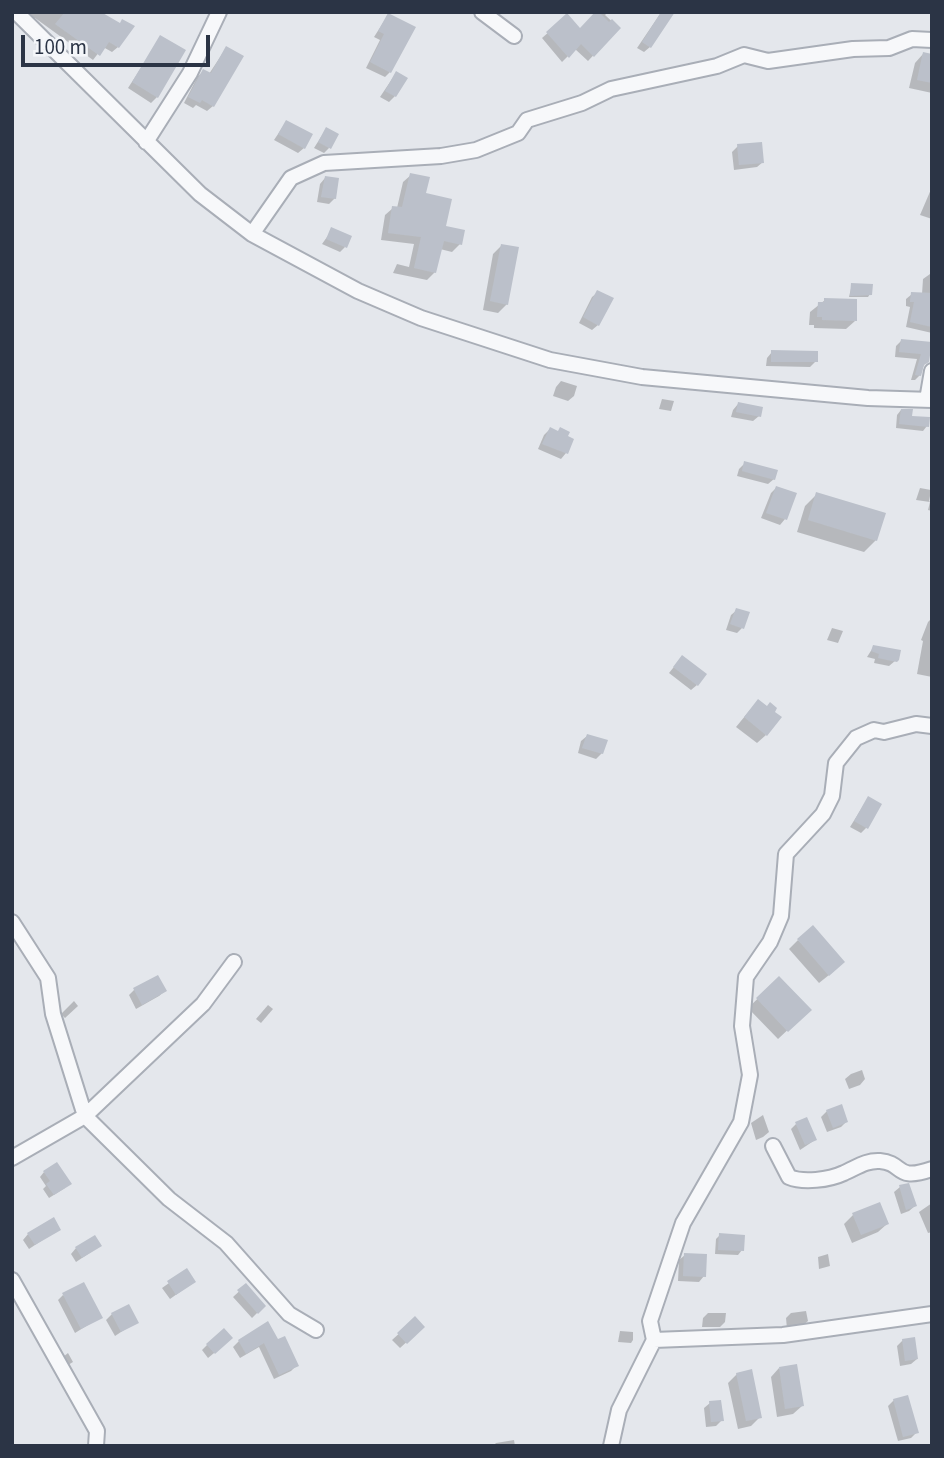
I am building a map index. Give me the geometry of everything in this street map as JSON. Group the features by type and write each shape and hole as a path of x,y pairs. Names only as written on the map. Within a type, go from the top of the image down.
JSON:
{"street":[{"path":"16,12 200,194 252,234 337,281 408,313 550,360 642,377 854,397 929,400 932,372"},
{"path":"146,142 190,73 219,12"},
{"path":"482,12 514,36"},
{"path":"252,234 291,178 324,163 441,156 476,150 518,133 527,120 582,103 611,89 717,66 744,55 768,61 853,49 890,48 912,38 932,40"},
{"path":"611,1446 619,1410 654,1340 650,1321 683,1223 741,1122 750,1075 742,1026 746,977 770,942 781,916 786,854 822,814 832,796 835,763 856,738 874,730 884,732 916,724 932,726"},
{"path":"12,922 48,978 53,1014 85,1116 169,1199 226,1243 289,1314 316,1330"},
{"path":"12,1158 85,1116 203,1004 234,962"},
{"path":"773,1146 789,1177 799,1181 842,1174 859,1164 881,1161 905,1174 916,1175 932,1169"},
{"path":"12,1280 97,1431 96,1446"},
{"path":"654,1340 783,1335 932,1314"}],"building":[{"path":"65,12 101,12 120,23 122,19 135,26 119,48 109,42 100,56 55,24"},
{"path":"595,12 599,12 609,22 612,19 621,28 594,57 581,44 569,58 546,32 567,13 580,28"},
{"path":"661,12 675,12 651,48 642,42"},
{"path":"388,13 416,27 391,73 370,62 384,34 378,31"},
{"path":"160,35 186,50 158,98 132,82"},
{"path":"226,46 244,56 214,107 202,100 200,103 188,97 203,69 211,73"},
{"path":"923,52 932,54 932,83 917,80"},
{"path":"396,71 408,78 396,97 385,91"},
{"path":"286,120 313,134 305,149 278,134"},
{"path":"326,127 339,134 331,149 318,142"},
{"path":"762,142 764,163 739,165 737,144"},
{"path":"410,173 430,177 426,193 452,199 446,226 465,230 462,245 444,241 436,273 414,268 421,237 388,233 392,206 402,207"},
{"path":"325,176 339,178 336,199 321,197"},
{"path":"331,227 352,236 347,248 326,239"},
{"path":"501,244 519,247 508,305 490,301"},
{"path":"851,283 873,284 872,295 850,296"},
{"path":"597,290 614,298 599,326 583,317"},
{"path":"911,292 932,293 932,327 910,322 914,302 910,302"},
{"path":"824,298 857,299 857,321 822,320 822,317 817,317 818,302 824,302"},
{"path":"901,339 932,342 929,362 924,365 921,376 915,375 921,354 899,352"},
{"path":"771,350 818,351 818,362 771,362"},
{"path":"738,402 763,407 761,417 736,412"},
{"path":"901,409 913,409 912,416 930,417 929,427 899,424"},
{"path":"550,427 558,431 560,427 570,432 568,436 574,439 568,454 542,444"},
{"path":"744,461 778,470 775,480 742,471"},
{"path":"776,486 797,493 787,520 766,513"},
{"path":"816,492 886,513 877,541 808,520"},
{"path":"736,608 750,612 744,629 730,624"},
{"path":"873,645 901,650 899,660 897,662 878,658 879,654 871,651"},
{"path":"682,655 707,674 698,686 673,667"},
{"path":"758,699 767,706 770,702 777,708 775,712 782,717 767,736 744,717"},
{"path":"587,734 608,740 603,754 582,748"},
{"path":"868,796 882,804 868,829 854,821"},
{"path":"813,925 845,962 829,976 797,939"},
{"path":"158,975 167,991 142,1005 133,988"},
{"path":"779,976 812,1010 788,1032 756,998"},
{"path":"842,1104 848,1122 833,1128 826,1110"},
{"path":"807,1117 817,1140 805,1145 795,1122"},
{"path":"57,1162 72,1184 54,1195 46,1184 50,1181 43,1171"},
{"path":"909,1183 917,1206 906,1210 899,1185"},
{"path":"880,1202 889,1224 861,1235 852,1213"},
{"path":"54,1217 61,1230 35,1245 27,1233"},
{"path":"719,1233 745,1235 744,1251 718,1250"},
{"path":"95,1235 102,1246 82,1258 75,1247"},
{"path":"684,1253 707,1254 706,1277 683,1276"},
{"path":"187,1268 196,1282 176,1295 167,1281"},
{"path":"84,1282 103,1318 81,1329 62,1293"},
{"path":"246,1283 266,1306 258,1314 237,1290"},
{"path":"129,1304 139,1323 121,1332 111,1313"},
{"path":"415,1316 425,1327 407,1344 397,1333"},
{"path":"268,1321 278,1339 285,1336 299,1366 279,1375 264,1343 246,1354 238,1340"},
{"path":"224,1328 233,1338 215,1354 206,1344"},
{"path":"915,1337 918,1359 905,1361 902,1339"},
{"path":"797,1364 804,1406 785,1409 779,1367"},
{"path":"752,1369 762,1418 746,1421 736,1373"},
{"path":"908,1395 919,1433 903,1437 893,1399"},
{"path":"721,1400 724,1421 711,1422 709,1401"}]}
